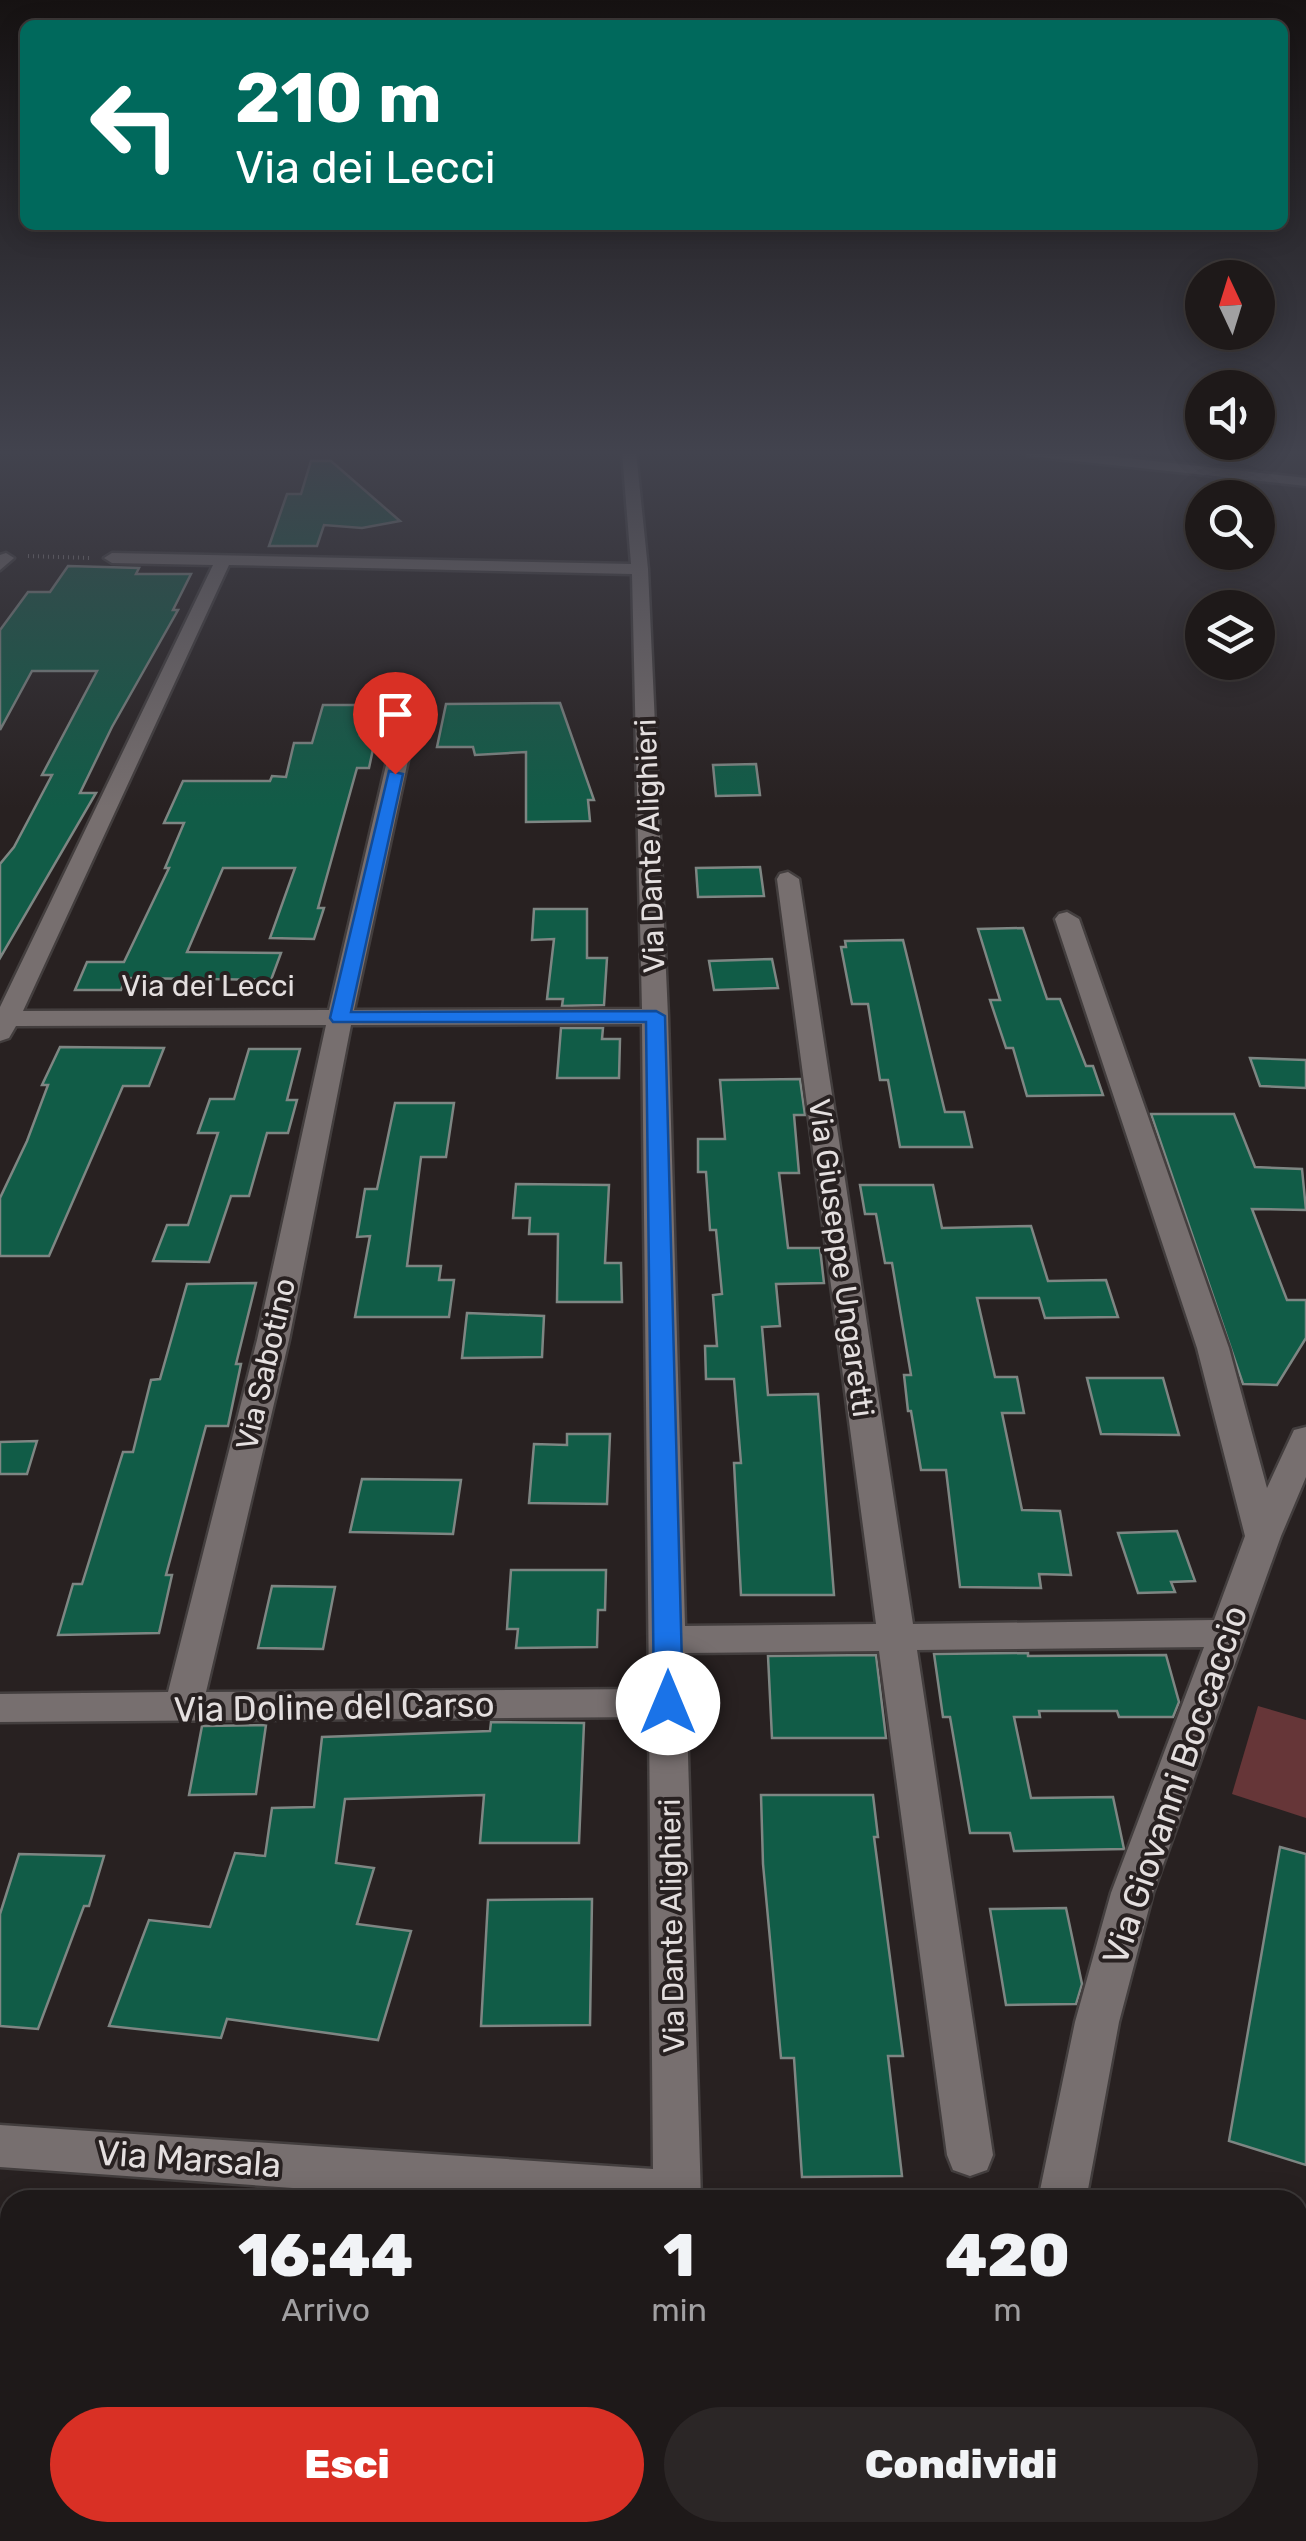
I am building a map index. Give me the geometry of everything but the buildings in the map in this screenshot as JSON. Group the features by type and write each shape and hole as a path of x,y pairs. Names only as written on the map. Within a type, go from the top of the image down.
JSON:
{"street":[{"path":"2,1024 218,571"},
{"name":"Via Dante Alighieri","path":"640,571 656,1016 677,2190"},
{"name":"Via Sabotino","path":"182,1709 273,1340 410,705"},
{"name":"Via Giuseppe Ungaretti","path":"788,879 970,2155"},
{"path":"1066,920 1214,1348 1263,1536"},
{"name":"Via dei Lecci","path":"2,1024 656,1016"},
{"name":"Via Giovanni Boccaccio","path":"1064,2190 1097,2022 1132,1893 1263,1536 1306,1438"},
{"path":"668,1640 1229,1634"},
{"name":"Via Doline del Carso","path":"0,1708 668,1703"},
{"name":"Via Marsala","path":"0,2146 596,2190"}],"shaded area":[{"path":"1258,1706 1306,1720 1306,1818 1232,1794"}],"route":[{"path":"395,774 340,1018 656,1016 668,1703"}]}
